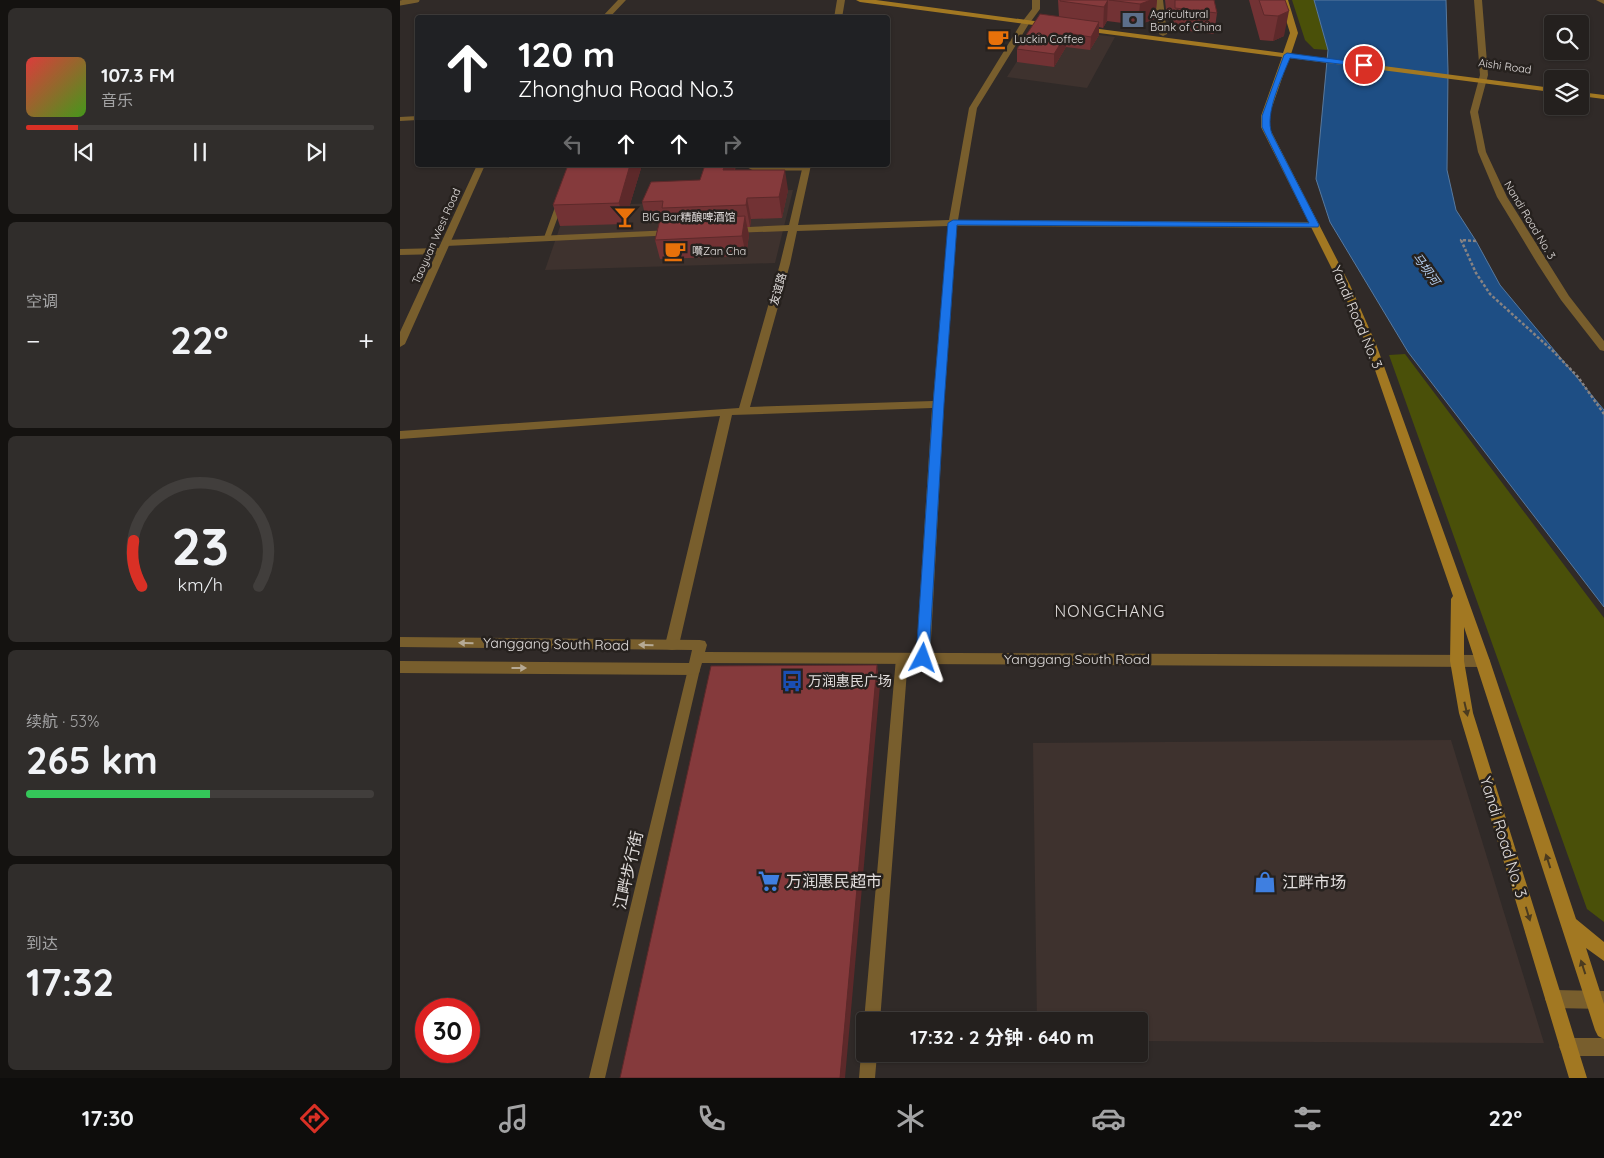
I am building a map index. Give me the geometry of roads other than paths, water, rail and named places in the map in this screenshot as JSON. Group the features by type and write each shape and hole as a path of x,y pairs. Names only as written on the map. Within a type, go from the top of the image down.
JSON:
{"main road":[{"path":"860,0 1056,23"},
{"path":"908,0 1028,20"},
{"name":"Yandi Road No. 3","path":"1284,0 1294,33 1265,116 1265,127 1345,285 1371,344 1483,661 1569,924 1599,1000 1604,1030"},
{"path":"1076,26 1164,34 1288,52 1076,26"},
{"name":"Aishi Road","path":"1288,52 1454,74 1544,83"},
{"name":"Aishi Road","path":"1484,77 1544,88"},
{"path":"1589,88 1604,90"},
{"path":"1589,95 1604,97"},
{"name":"Yandi Road No. 3","path":"1459,592 1457,660 1466,713 1578,1078"},
{"path":"1569,924 1604,953"}],"street":[{"path":"607,15 622,0"},
{"path":"838,15 841,0"},
{"path":"923,658 938,404 953,223 973,108 1036,9 1036,0"},
{"path":"1159,0 1164,34"},
{"name":"Nandi Road No. 3","path":"1478,0 1484,77 1476,102 1475,123 1480,145 1502,197 1565,298 1604,348"},
{"path":"1600,0 1604,2"},
{"path":"400,119 415,118"},
{"name":"Taoyuan West Road","path":"400,344 480,167"},
{"name":"友谊路","path":"743,412 794,228 807,167"},
{"path":"725,230 953,223 1315,225"},
{"path":"444,247 547,238 685,232"},
{"path":"400,435 727,412 938,404"},
{"path":"672,645 727,412"},
{"name":"Yanggang South Road","path":"400,642 700,645 696,663"},
{"path":"873,1012 902,658"},
{"name":"Yanggang South Road","path":"400,667 902,658 1483,661"},
{"name":"江畔步行街","path":"596,1078 696,663"},
{"path":"1554,1000 1599,1000"},
{"path":"1568,1047 1604,1047"},
{"path":"867,1078 868,1062"}],"lane":[{"path":"400,3 417,0"},
{"path":"752,167 807,167"},
{"path":"547,238 563,195"},
{"path":"400,252 444,247"}],"water":[{"name":"马坝河","path":"1314,0 1446,0 1448,71 1447,170 1456,210 1476,241 1500,285 1604,410 1604,607 1408,352 1330,222 1316,179 1328,50"}],"place":[{"name":"Agricultural Bank of China","path":"1133,20"},
{"name":"Luckin Coffee","path":"998,39"},
{"name":"BIG Bar精酿啤酒馆","path":"625,217"},
{"name":"囋Zan Cha","path":"675,251"},
{"name":"万润惠民广场","path":"792,681"},
{"name":"万润惠民超市","path":"769,881"},
{"name":"江畔市场","path":"1265,882"}],"district":[{"name":"NONGCHANG","path":"1110,611"}]}
